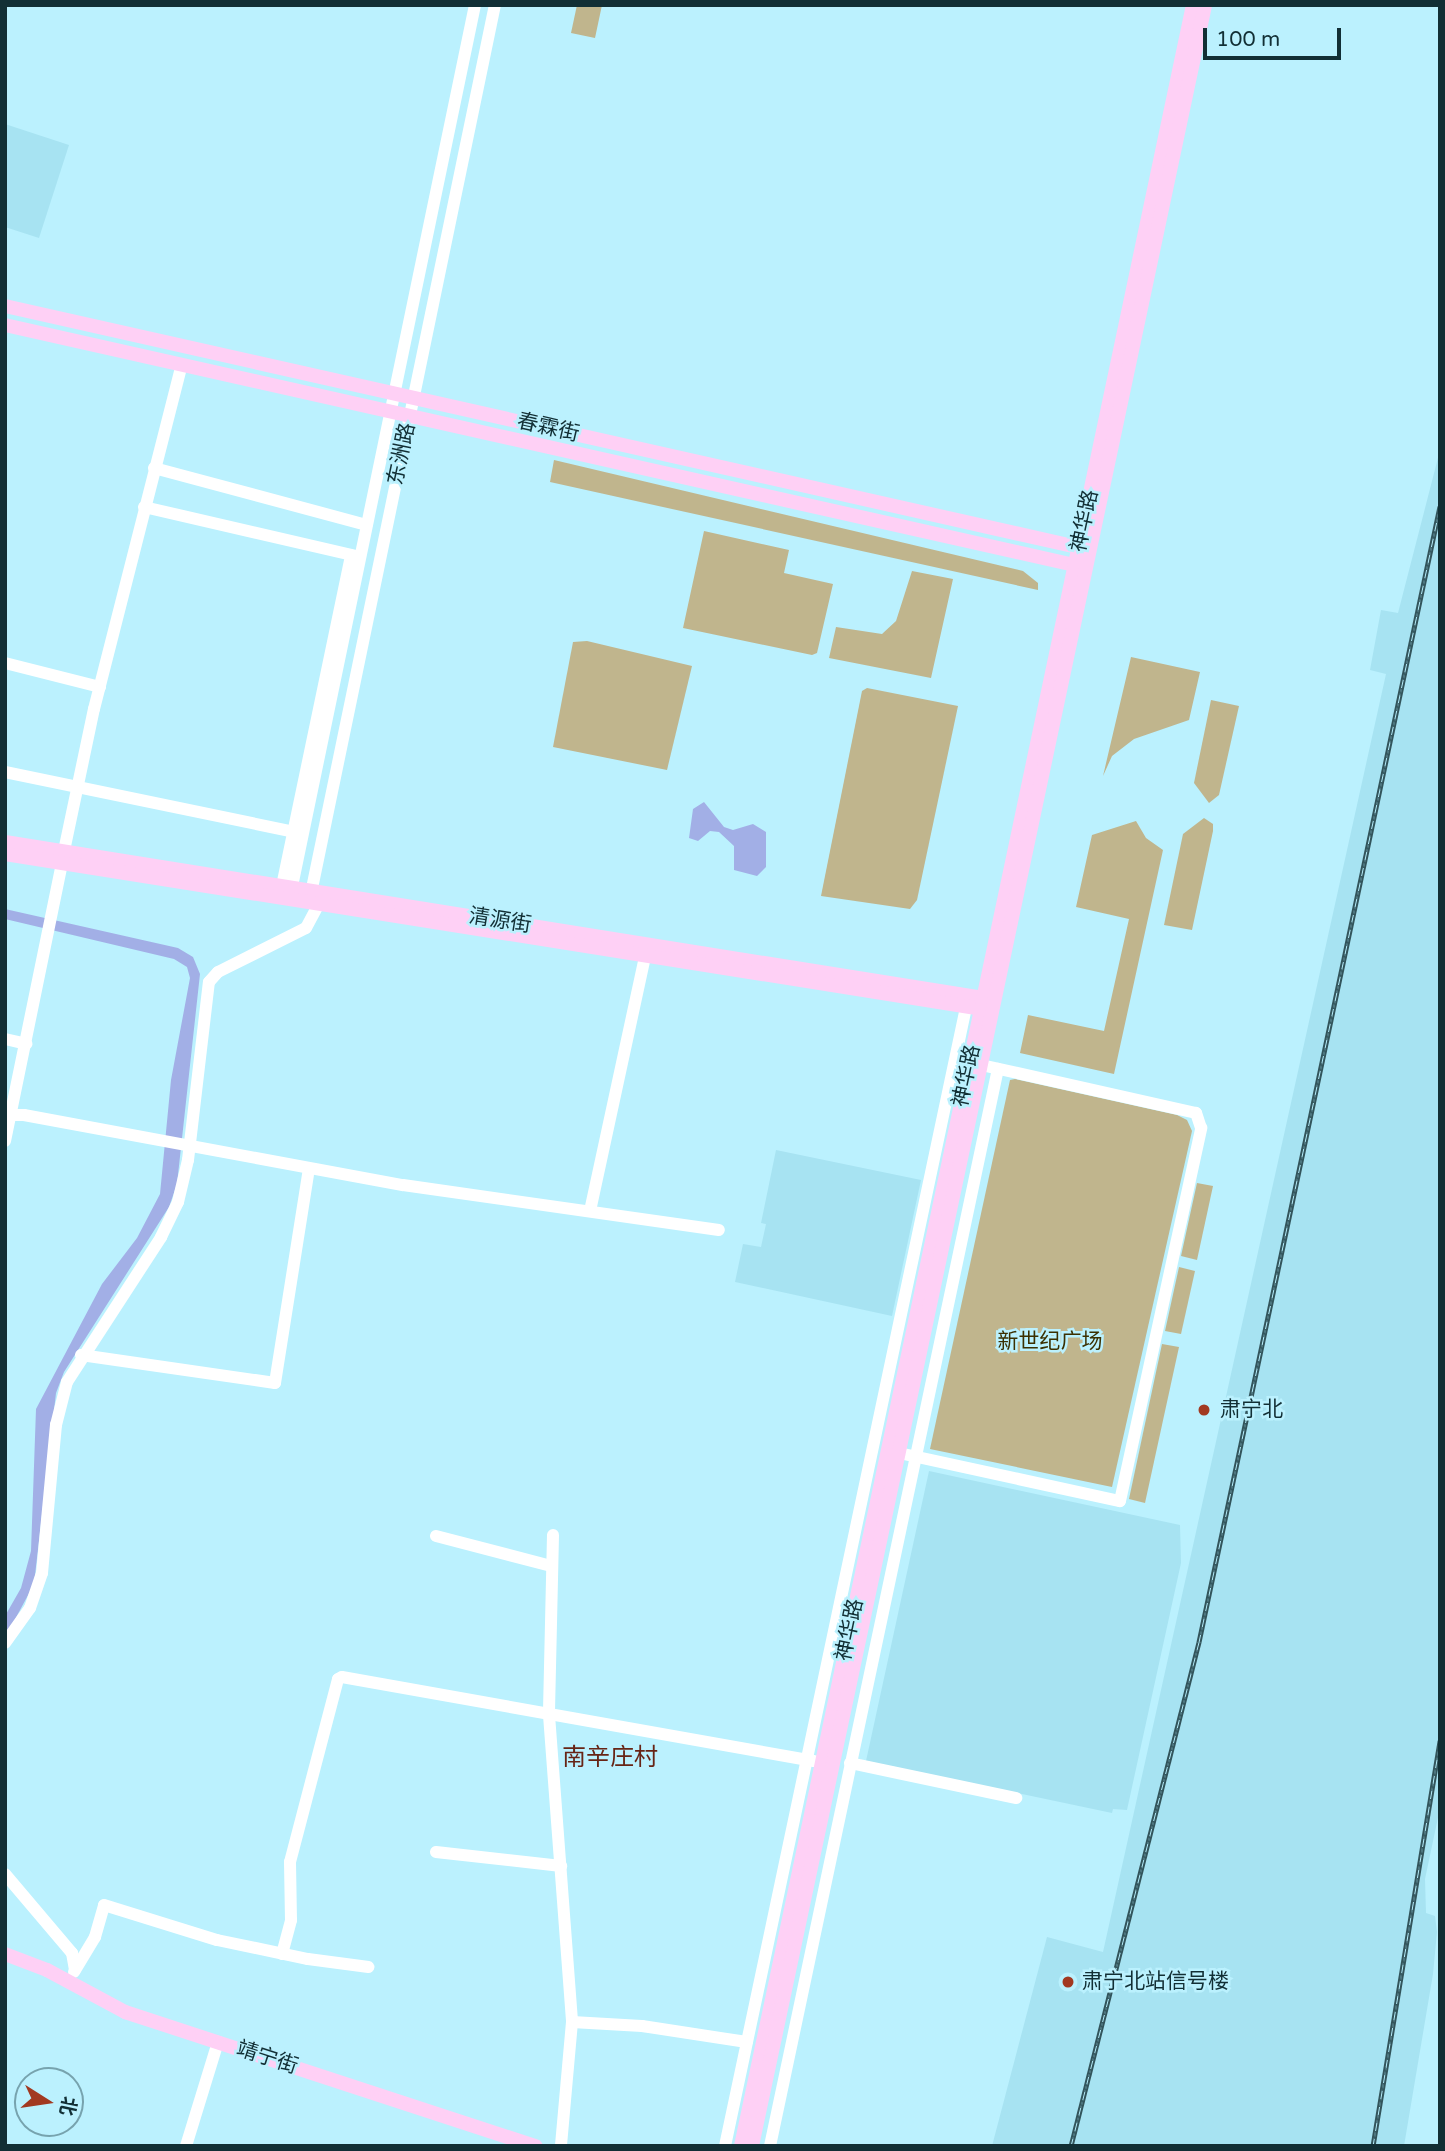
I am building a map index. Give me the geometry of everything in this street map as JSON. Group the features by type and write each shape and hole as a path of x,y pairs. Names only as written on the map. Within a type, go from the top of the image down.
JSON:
{"main road":[{"name":"神华路","path":"1085,549 1193,5"},
{"name":"神华路","path":"741,2146 814,1761 1205,5"},
{"name":"春霖街","path":"5,306 1085,549"},
{"name":"春霖街","path":"5,325 1081,567"},
{"name":"清源街","path":"5,842 63,857"},
{"name":"清源街","path":"5,854 63,857 288,891 313,899 645,956 984,1005"},
{"name":"清源街","path":"313,899 984,1005"},
{"name":"神华路","path":"752,2146 981,1065 984,1005"},
{"name":"靖宁街","path":"5,1954 72,1978 125,2012 536,2146"}],"street":[{"name":"东洲路","path":"288,891 356,556 367,525 475,5"},
{"name":"东洲路","path":"313,899 495,5"},
{"path":"5,1141 48,923 100,687 154,468 183,365"},
{"path":"154,468 367,525"},
{"path":"144,507 356,556"},
{"path":"5,663 100,687"},
{"path":"5,772 298,833"},
{"path":"5,1643 30,1608 42,1573 58,1409 81,1355 161,1237 178,1202 188,1160 212,975 306,928 313,899"},
{"path":"590,1211 645,956"},
{"path":"5,1038 26,1044"},
{"path":"899,1453 1119,1501 1201,1128 1196,1113 981,1065"},
{"path":"769,2146 998,1069"},
{"path":"9,1116 24,1115 309,1169 719,1230"},
{"path":"81,1355 275,1383 309,1169"},
{"path":"436,1535 551,1566"},
{"path":"554,1535 551,1566 549,1715 572,2022 561,2146"},
{"path":"282,1954 291,1920 290,1861 338,1679 549,1715 616,1723 814,1761 725,2146"},
{"path":"850,1763 1016,1798"},
{"path":"436,1852 561,1866"},
{"path":"5,1874 72,1953 77,1963 72,1978"},
{"path":"72,1978 92,1944 104,1905 282,1954 368,1966"},
{"path":"572,2022 642,2026 747,2042"},
{"path":"186,2146 218,2042"}],"shaded area":[{"path":"5,124 69,145 39,238 5,227"},
{"path":"1440,450 1440,1808 1425,1879 1426,1913 1435,1916 1437,1932 1433,1974 1404,2146 992,2146 1047,1937 1103,1952 1386,674 1370,670 1381,610 1398,613"},
{"path":"704,802 724,827 733,830 753,824 766,832 766,867 757,876 734,870 734,846 719,832 710,831 698,841 689,838 693,809"},
{"path":"5,909 178,948 193,957 200,974 177,1184 169,1207 64,1372 56,1393 34,1584 5,1638 5,1616 21,1588 31,1551 36,1409 102,1284 137,1238 160,1194 171,1080 190,978 187,967 174,959 5,919"},
{"path":"776,1150 921,1180 892,1316 735,1282 743,1244 761,1247 766,1224 761,1223"},
{"path":"929,1471 1180,1525 1181,1563 1127,1810 1113,1809 1112,1813 866,1761"}],"green space":[{"path":"577,5 602,5 595,38 571,33"},
{"path":"554,460 1023,571 1038,583 1038,590 550,482"},
{"path":"704,531 789,550 784,573 833,584 817,653 812,655 683,628"},
{"path":"912,571 953,579 931,678 829,658 836,627 882,634 896,621"},
{"path":"587,641 692,666 667,770 553,747 573,642"},
{"path":"1131,657 1200,672 1189,720 1134,739 1112,756 1103,776"},
{"path":"867,688 958,706 917,900 910,909 821,896 862,691"},
{"path":"1211,700 1239,706 1219,795 1209,803 1194,783"},
{"path":"1204,818 1213,824 1213,831 1192,930 1164,925 1183,834"},
{"path":"1136,821 1146,838 1163,850 1114,1074 1020,1053 1028,1015 1104,1031 1129,919 1076,907 1092,835"},
{"name":"新世纪广场","path":"1010,1080 1177,1115 1187,1120 1192,1131 1112,1487 930,1449"},
{"path":"1197,1183 1213,1186 1197,1260 1181,1256"},
{"path":"1179,1267 1195,1271 1181,1334 1165,1331"},
{"path":"1162,1344 1179,1347 1145,1503 1129,1499"}],"railway":[{"path":"1071,2146 1199,1642 1440,506"},
{"path":"1373,2146 1440,1741"}],"place":[{"name":"肃宁北","path":"1204,1410"},
{"name":"肃宁北站信号楼","path":"1068,1982"}],"district":[{"name":"南辛庄村","path":"610,1758"}]}
